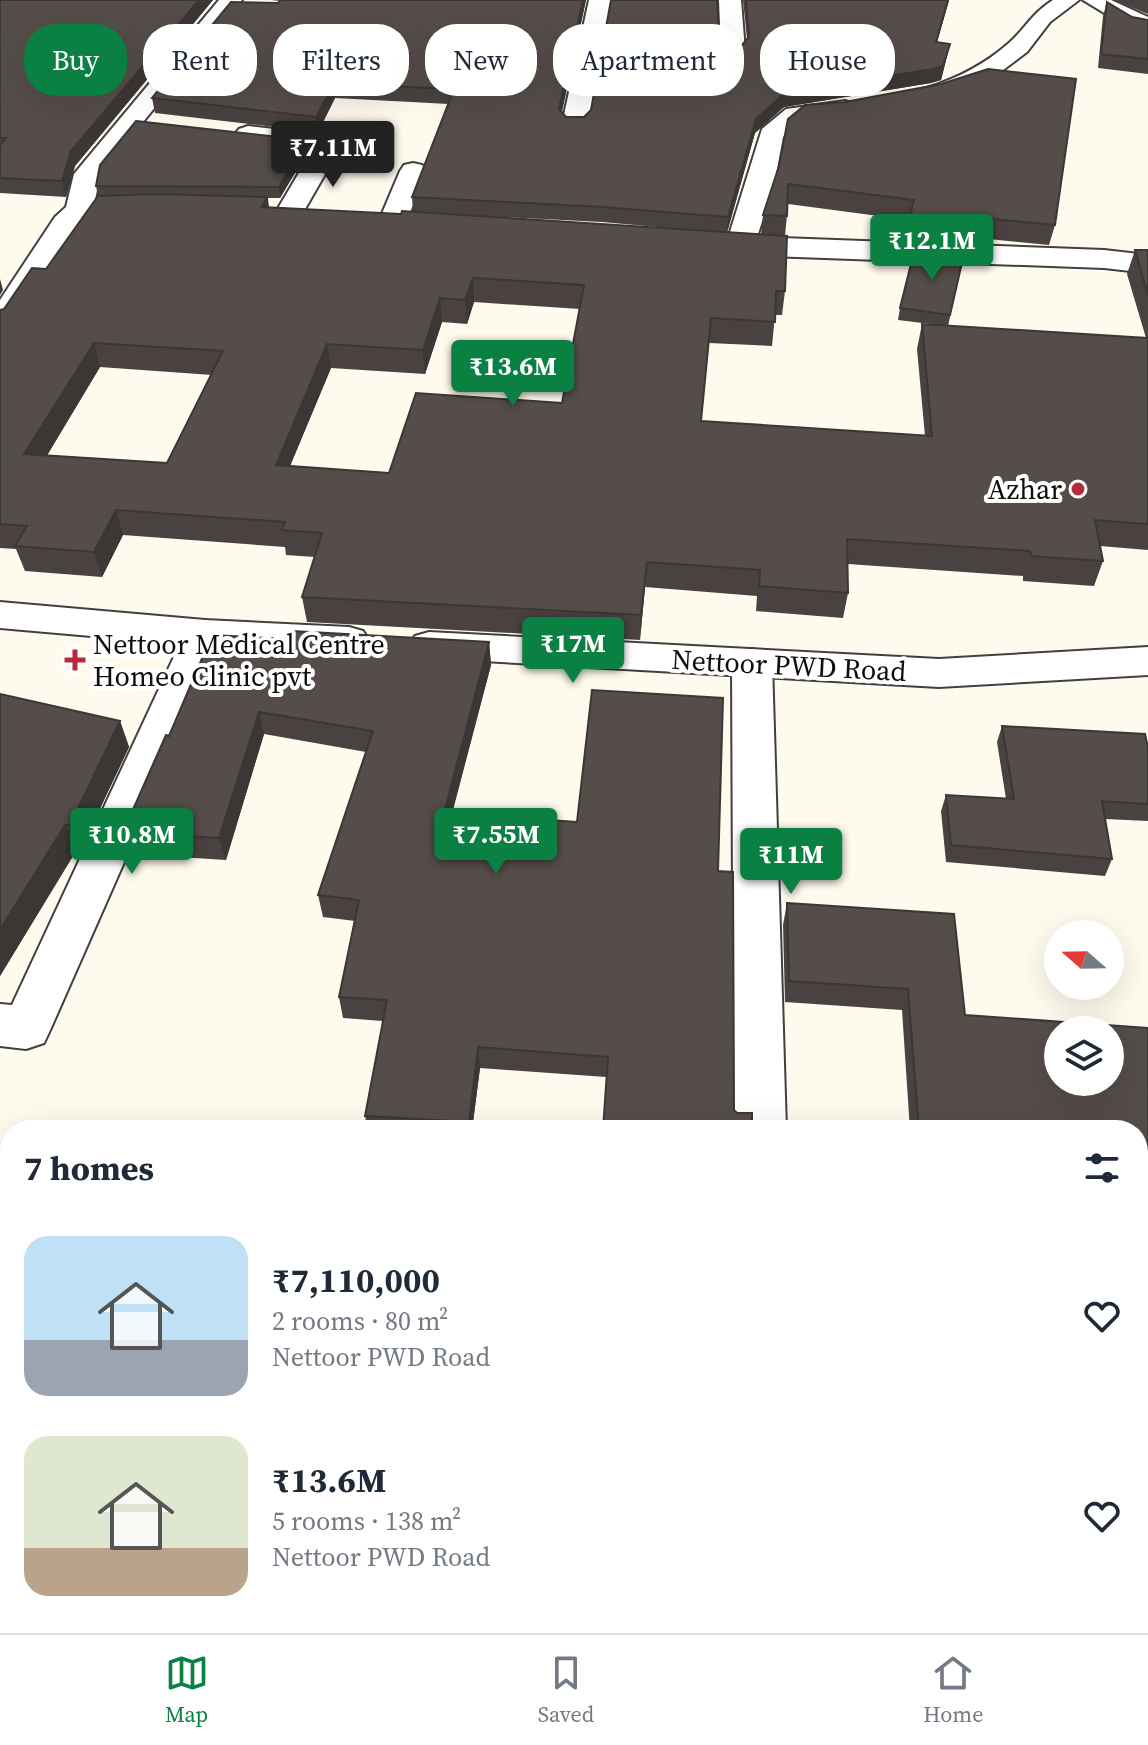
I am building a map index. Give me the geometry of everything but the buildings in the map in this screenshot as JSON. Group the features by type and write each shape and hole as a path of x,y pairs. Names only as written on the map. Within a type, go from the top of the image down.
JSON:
{"street":[{"path":"575,124 600,0"},
{"path":"730,0 731,24"},
{"path":"910,98 973,81 1019,47 1042,17 1068,0"},
{"path":"1094,0 1137,23 1148,24"},
{"path":"0,323 65,223 79,209 87,174 234,4"},
{"path":"740,246 760,185 771,134 795,114 869,105"},
{"path":"130,121 161,124"},
{"path":"223,131 330,143 291,210"},
{"path":"392,223 413,171"},
{"path":"79,209 174,207"},
{"path":"262,209 320,213"},
{"path":"363,219 422,225"},
{"path":"694,242 1089,258 1148,264"},
{"name":"Nettoor PWD Road","path":"0,615 205,633 939,673 1148,661"},
{"path":"0,1025 26,1028 205,633"},
{"path":"752,663 760,1120"}],"place":[{"name":"Azhar","path":"1078,489"},
{"name":"Nettoor Medical Centre Homeo Clinic pvt","path":"75,660"}]}
